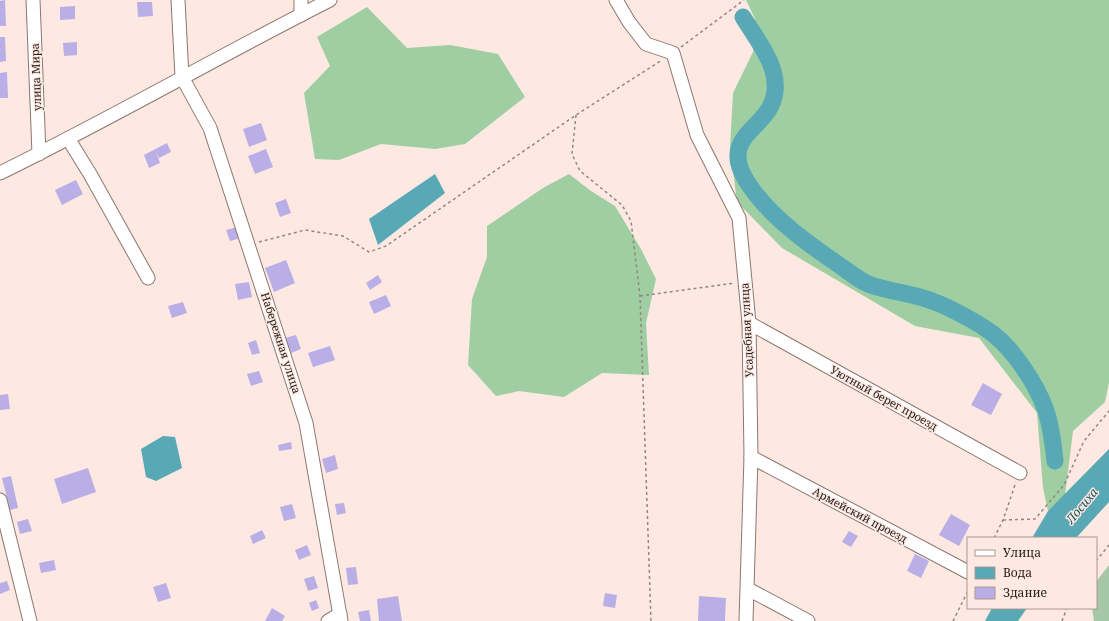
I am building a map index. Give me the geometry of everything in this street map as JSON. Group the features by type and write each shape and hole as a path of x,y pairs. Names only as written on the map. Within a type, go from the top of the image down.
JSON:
{"street":[{"name":"улица Мира","path":"33,0 39,154"},
{"path":"178,0 182,77"},
{"path":"301,0 301,15"},
{"path":"0,173 69,140 182,77 330,0"},
{"path":"616,0 629,22 646,44 673,53"},
{"name":"Усадебная улица","path":"673,53 697,135 739,218 749,324 751,457 746,621"},
{"name":"Набережная улица","path":"182,77 210,128 250,246 306,423 340,618"},
{"path":"69,140 90,174 148,278"},
{"name":"Уютный берег проезд","path":"749,324 1020,473"},
{"name":"Армейский проезд","path":"751,457 967,571"},
{"path":"0,500 30,621"},
{"path":"748,589 808,621"},
{"path":"328,621 340,618"}],"path":[{"path":"250,246 276,237 305,230 343,236 369,252 386,246 576,115 673,53 744,0"},
{"path":"576,115 572,154 580,171 622,204 631,221 640,296 651,621"},
{"path":"640,296 745,281"},
{"path":"1003,520 1035,519 1064,485 1084,441 1109,411"},
{"path":"994,537 1003,520 1020,473"},
{"path":"1097,560 1109,545"},
{"path":"953,621 967,593"},
{"path":"1062,621 1067,609"}],"green space":[{"path":"746,0 1109,0 1109,382 1105,402 1073,431 1065,495 1048,511 1043,488 1037,413 979,338 915,326 782,248 737,202 730,147 733,93 753,52 755,19"},
{"path":"367,7 407,48 450,45 498,54 525,97 465,144 435,149 381,144 339,160 315,159 304,93 330,66 317,37"},
{"path":"569,174 591,191 615,206 641,249 656,279 646,323 649,375 602,373 564,397 519,391 496,396 468,365 472,299 487,257 487,226 543,188"},
{"path":"1109,565 1109,621 1094,621 1092,609 1097,609 1097,581"}],"water":[{"path":"435,174 445,193 378,245 369,219"},
{"path":"163,436 175,437 182,468 156,481 146,477 141,449"},
{"name":"Лосиха","path":"1109,449 1109,502 1077,537 1033,537 1048,511"},
{"path":"991,609 1026,609 1018,621 985,621"}],"building":[{"path":"5,0 6,26 0,26 0,1"},
{"path":"137,2 152,2 153,16 138,17"},
{"path":"75,6 75,19 60,20 60,7"},
{"path":"0,37 5,37 6,61 0,62"},
{"path":"77,42 77,55 64,56 63,43"},
{"path":"7,72 8,98 0,98 0,73"},
{"path":"261,123 267,140 249,147 243,129"},
{"path":"167,143 171,152 159,158 156,152 160,163 149,168 144,155"},
{"path":"266,149 273,167 255,174 248,156"},
{"path":"76,180 83,194 62,205 55,190"},
{"path":"286,199 291,213 280,217 275,203"},
{"path":"237,227 241,238 230,241 226,230"},
{"path":"286,260 295,283 274,292 265,268"},
{"path":"378,275 382,282 370,290 366,283"},
{"path":"249,282 252,297 238,300 235,284"},
{"path":"386,295 391,306 374,314 369,302"},
{"path":"183,302 187,313 172,318 168,306"},
{"path":"296,335 301,349 291,353 285,338"},
{"path":"256,340 260,353 252,355 248,343"},
{"path":"330,346 335,360 313,367 308,353"},
{"path":"259,371 263,382 251,386 247,374"},
{"path":"983,383 1002,394 991,415 971,405"},
{"path":"8,394 10,409 0,410 0,395"},
{"path":"291,442 292,449 279,451 278,445"},
{"path":"335,455 338,469 326,473 322,459"},
{"path":"88,468 96,492 62,504 54,479"},
{"path":"11,476 18,508 10,510 2,478"},
{"path":"344,503 346,513 337,515 335,504"},
{"path":"292,504 296,518 284,521 280,507"},
{"path":"951,514 970,525 959,546 939,535"},
{"path":"28,519 32,531 20,534 17,522"},
{"path":"262,530 266,538 253,544 250,536"},
{"path":"849,531 858,536 851,547 842,542"},
{"path":"307,545 311,555 299,560 295,550"},
{"path":"915,554 929,561 921,578 907,571"},
{"path":"54,560 56,570 41,573 39,563"},
{"path":"356,567 358,584 348,585 346,568"},
{"path":"314,576 318,588 308,591 304,579"},
{"path":"7,581 10,590 0,594 0,583"},
{"path":"166,583 171,598 158,602 153,587"},
{"path":"605,593 617,595 615,608 603,606"},
{"path":"398,596 402,621 379,621 377,599"},
{"path":"699,596 726,598 725,621 698,621"},
{"path":"316,600 319,608 312,611 309,603"},
{"path":"272,608 285,616 282,621 265,621"},
{"path":"369,610 371,621 360,621 358,612"}],"waterway":[{"path":"743,17 765,52 770,62 775,81 775,91 771,104 764,115 740,144 738,156 741,171 752,189 771,211 793,231 861,280 876,287 917,296 939,304 980,325 1001,341 1024,368 1041,399 1049,421 1055,461"}]}
